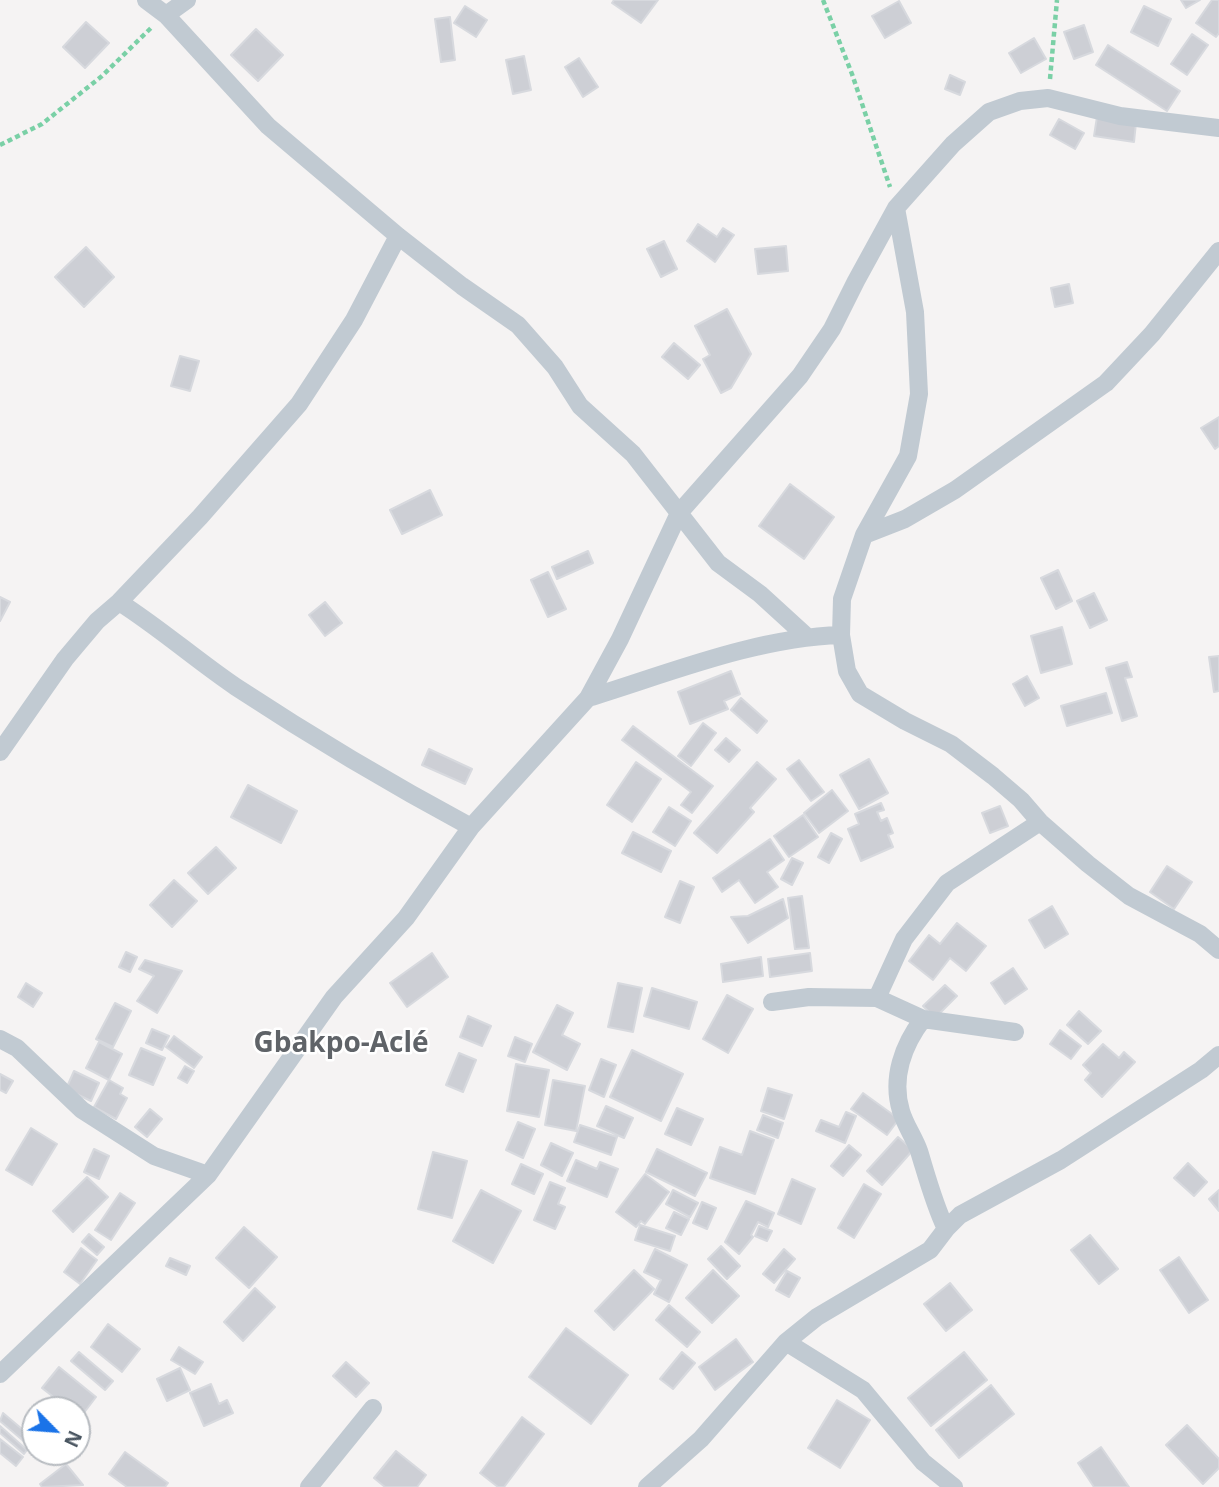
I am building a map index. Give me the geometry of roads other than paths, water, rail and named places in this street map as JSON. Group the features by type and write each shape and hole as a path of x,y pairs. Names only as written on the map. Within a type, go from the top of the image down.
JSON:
{"street":[{"path":"146,0 166,15 268,126 398,236 518,325 555,367 580,405 633,454 718,563 760,594 806,636"},
{"path":"166,15 187,0"},
{"path":"0,1374 208,1175 334,997 406,918 471,827 588,698 620,639 679,513 800,376 832,329 896,208 953,144 989,112 1020,101 1048,97 1120,116 1219,128"},
{"path":"896,208 915,312 919,394 908,456 864,535 842,599 841,635 847,671 860,694 951,744 1002,784 1040,822 1129,896 1200,934 1219,950"},
{"path":"0,752 65,659 97,621 119,602 200,517 299,404 355,320 398,236"},
{"path":"864,535 905,520 955,490 1106,383 1152,334 1219,251"},
{"path":"119,602 155,625 235,686 344,754 471,827"},
{"path":"588,698 756,646 806,636 841,635"},
{"path":"877,998 904,939 947,883 1040,822"},
{"path":"772,1002 809,997 877,998 923,1019 1015,1032"},
{"path":"923,1019 909,1037 897,1086 901,1111 916,1143 935,1206 946,1229"},
{"path":"0,1039 17,1048 82,1110 154,1156 208,1175"},
{"path":"647,1487 701,1439 786,1342 817,1317 930,1250 960,1215 1032,1176 1125,1120 1201,1070 1219,1055"},
{"path":"786,1342 863,1390 923,1462 954,1487"},
{"path":"309,1487 373,1408"}],"district":[{"name":"Gbakpo-Aclé","path":"341,1044"}]}
